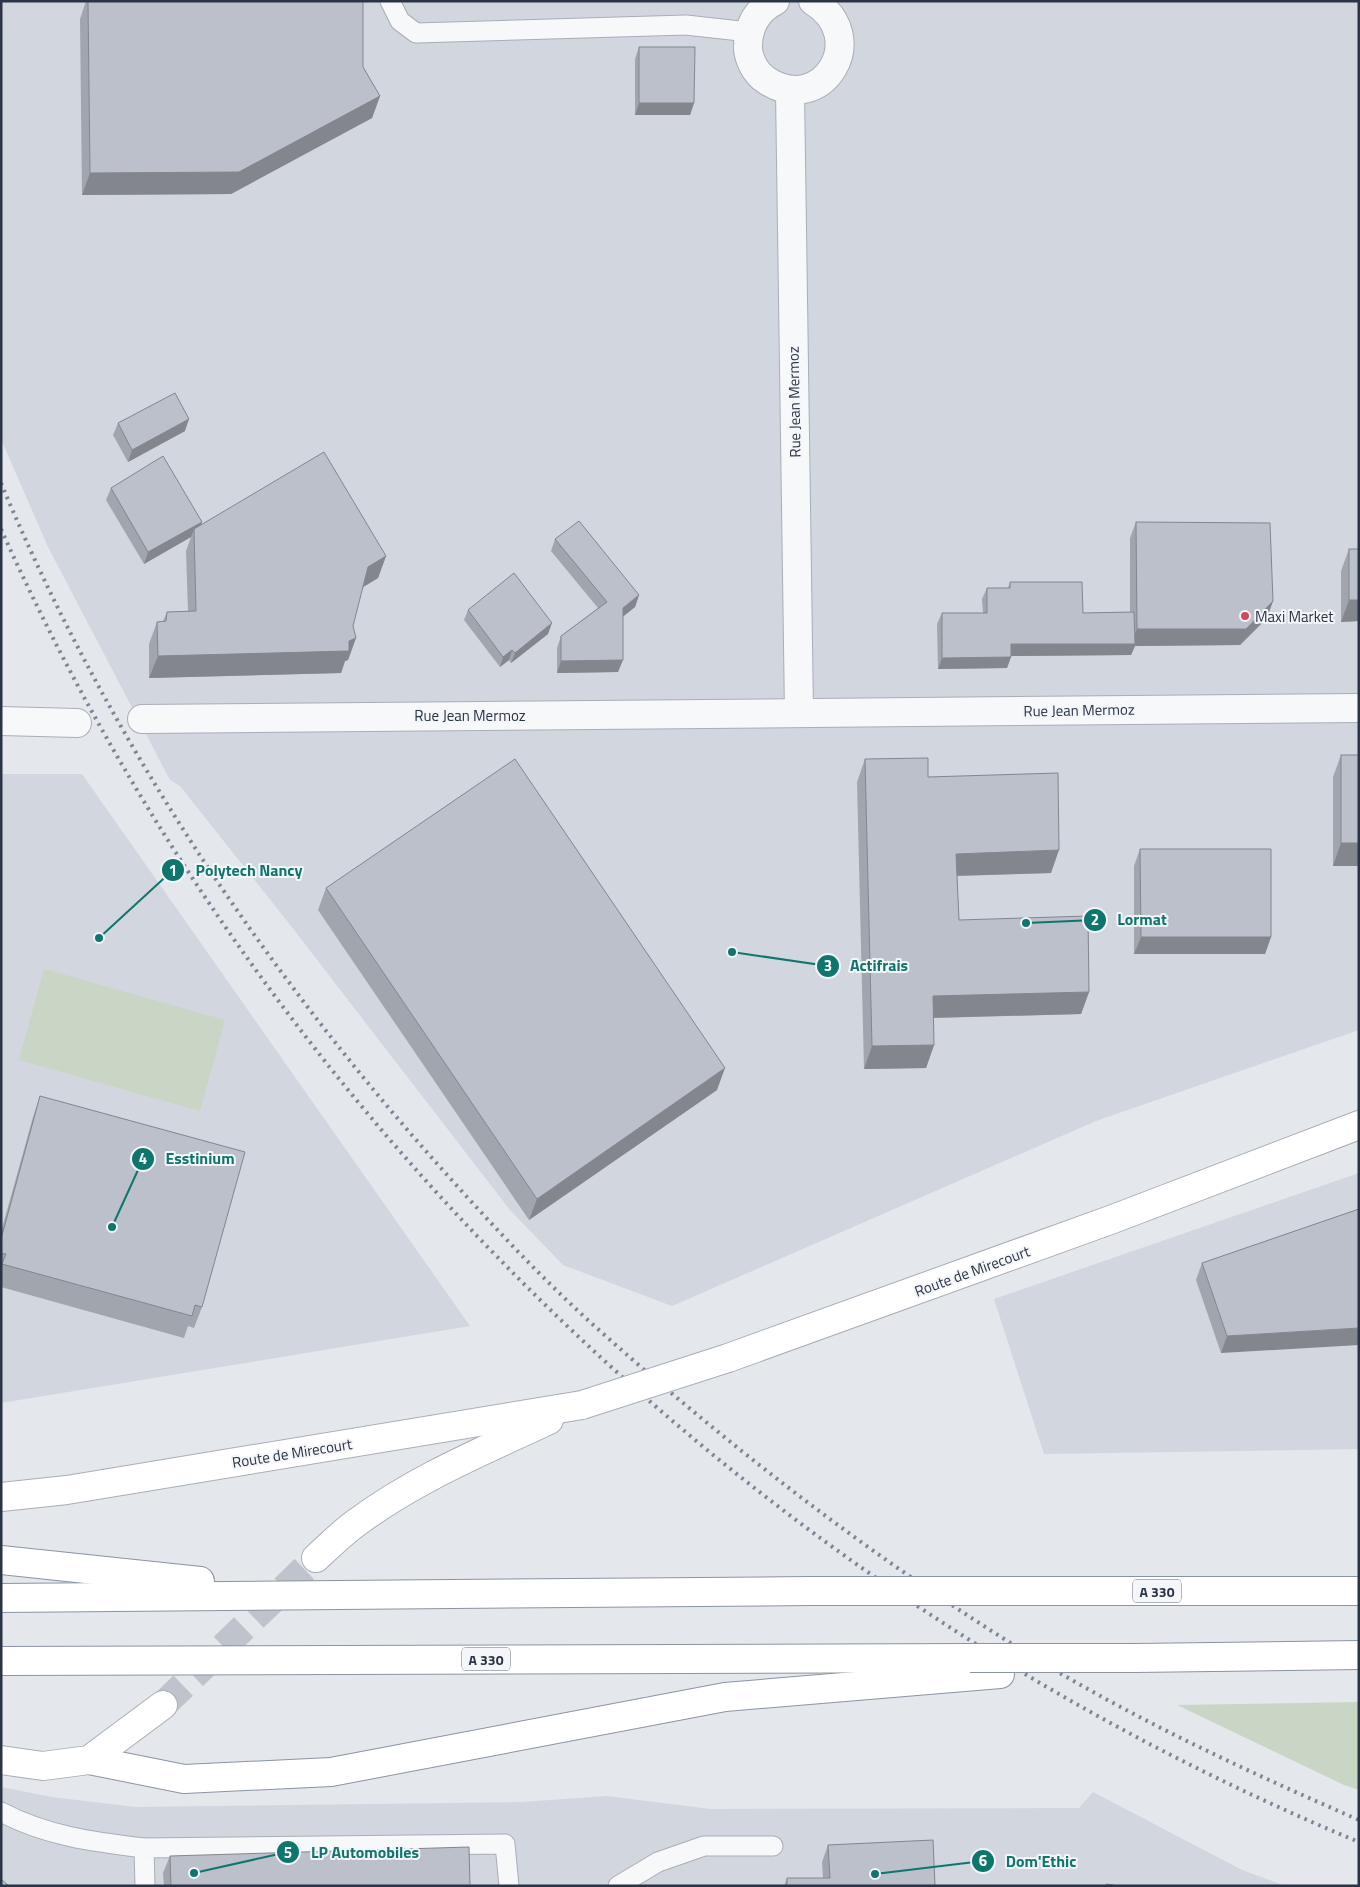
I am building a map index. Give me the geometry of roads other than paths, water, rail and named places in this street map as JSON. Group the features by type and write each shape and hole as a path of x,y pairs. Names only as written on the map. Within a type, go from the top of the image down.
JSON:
{"main road":[{"name":"Route de Mirecourt","path":"316,1558 355,1523 409,1488 443,1469 582,1405 728,1358 1095,1226 1359,1125"},
{"name":"Route de Mirecourt","path":"1,1497 66,1490 582,1405"},
{"path":"1,1560 338,1596"},
{"name":"A 330","path":"1,1598 956,1590 1359,1591"},
{"name":"A 330","path":"1,1661 1135,1658 1359,1655"},
{"path":"1,1760 43,1766 89,1760 184,1779 331,1772 725,1697 1000,1674 1135,1658"},
{"path":"89,1760 163,1705"}],"street":[{"path":"775,1 762,10 754,20 749,32 748,48 752,64 761,77 775,86 790,90 805,89 818,84 830,74 837,62 841,48 836,26 825,9 813,1"},
{"name":"Rue Jean Mermoz","path":"790,90 798,713"},
{"name":"Rue Jean Mermoz","path":"142,719 1359,708"},
{"path":"1,721 77,723"}],"lane":[{"path":"390,1 400,21 416,33 686,25 749,32"},
{"path":"1,1812 46,1832 144,1848 505,1844 509,1886"},
{"path":"618,1886 658,1862 704,1846 774,1846"},
{"path":"144,1848 145,1886"}],"tunnel":[{"path":"163,1705 316,1558"}],"railway":[{"path":"1,483 42,575 87,665 136,752 189,838 245,922 304,1003 367,1082 451,1179 548,1282 639,1366 743,1452 850,1534 960,1611 1100,1696 1228,1761 1359,1820"},
{"path":"1,529 111,745 241,949 389,1139 555,1314 737,1474 932,1616 1140,1739 1359,1842"}],"place":[{"name":"Maxi Market","path":"1245,616"},
{"name":"Lormat","path":"1026,923"},
{"name":"Polytech Nancy","path":"99,938"},
{"name":"Actifrais","path":"732,952"},
{"name":"Esstinium","path":"112,1227"},
{"name":"LP Automobiles","path":"194,1873"},
{"name":"Dom'Ethic","path":"875,1874"}]}
